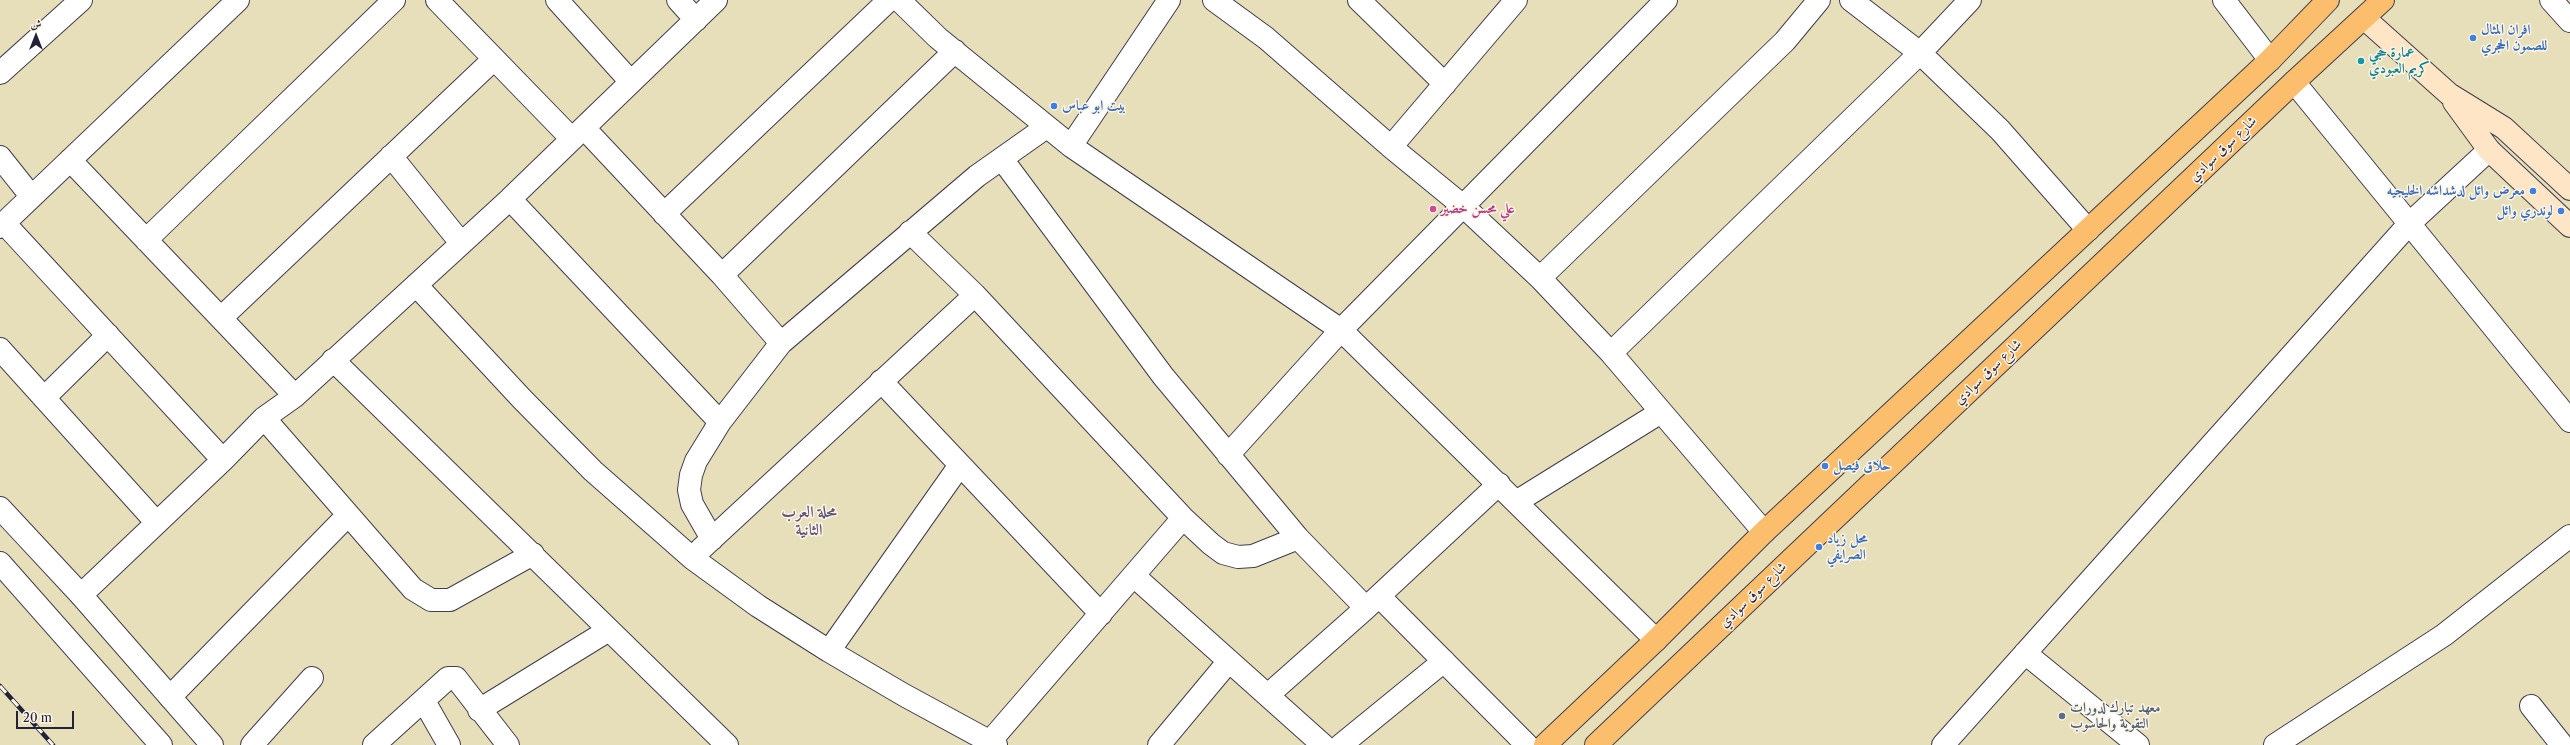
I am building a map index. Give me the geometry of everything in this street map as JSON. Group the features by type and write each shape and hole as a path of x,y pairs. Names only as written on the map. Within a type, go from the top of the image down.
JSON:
{"main road":[{"path":"1545,745 1656,640 1764,532 2270,60 2328,0"},
{"name":"شارع سوق سوادي","path":"1596,745 2294,82 2383,0"},
{"path":"2364,18 2449,94 2504,128 2570,189"},
{"path":"2449,94 2489,150 2570,226"}],"street":[{"path":"0,73 81,0"},
{"path":"223,460 108,335 2,225 238,0"},
{"path":"146,240 394,0"},
{"path":"437,0 494,59 664,214 722,276 781,343"},
{"path":"557,0 632,82"},
{"path":"678,0 696,20"},
{"path":"81,595 156,522 223,460 264,418 294,396 510,199 716,0"},
{"path":"664,214 890,0"},
{"path":"899,0 954,51 1046,128 1070,146 1341,330 1656,640"},
{"path":"1070,146 1169,0"},
{"path":"1214,0 1266,38 1391,147 1463,206 1540,278 1611,354 1764,532"},
{"path":"1359,0 1445,84"},
{"path":"1391,147 1516,0"},
{"path":"1228,455 1341,330 1666,0"},
{"path":"1540,278 1785,41 1819,0"},
{"path":"1851,0 1920,53 2000,130 2088,230"},
{"path":"1611,354 1920,53 1970,0"},
{"path":"2212,0 2239,22"},
{"path":"2224,0 2239,22 2270,60"},
{"path":"2551,0 2570,21"},
{"path":"722,276 954,51"},
{"path":"221,318 494,59"},
{"path":"2294,82 2570,421"},
{"path":"712,539 692,504 689,490 691,475 696,461 720,422 781,343 977,176 1046,128"},
{"path":"1943,745 2409,224 2489,150"},
{"path":"391,156 461,243"},
{"path":"0,157 31,196"},
{"path":"1002,159 1163,376 1298,538 1372,602 1444,661 1527,745"},
{"path":"70,160 294,396"},
{"path":"510,199 720,422"},
{"path":"910,232 975,295 1183,518 1223,553 1238,557 1253,556 1298,538"},
{"path":"416,285 522,399 593,471 692,558 758,606 829,651 991,744 1183,518"},
{"path":"692,558 975,295"},
{"path":"44,398 108,335"},
{"path":"0,349 156,522"},
{"path":"334,360 727,745"},
{"path":"881,381 1101,614"},
{"path":"1516,502 1661,412"},
{"path":"264,418 347,516 413,589 431,600 450,600 533,554"},
{"path":"829,651 960,464"},
{"path":"1268,695 1372,602 1499,484"},
{"path":"0,508 81,595 212,745"},
{"path":"170,697 347,516"},
{"path":"2275,745 2444,635 2570,536"},
{"path":"0,563 160,745"},
{"path":"1134,576 1323,745"},
{"path":"479,710 609,630"},
{"path":"2025,653 2138,745"},
{"path":"1159,745 1229,661"},
{"path":"1341,745 1444,661"},
{"path":"252,745 312,678"},
{"path":"374,745 448,678 456,678 479,710 508,745"},
{"path":"424,701 449,745"},
{"path":"2531,706 2562,745"}],"railway":[{"path":"0,686 53,745"}],"place":[{"name":"افران المثال للصمون الحجري","path":"2473,38"},
{"name":"عمارة حجي كريم العبودي","path":"2361,61"},
{"name":"بيت ابو عباس","path":"1054,106"},
{"name":"معرض وائل لدشداشه الخليجيه","path":"2533,191"},
{"name":"علي محسن خضير","path":"1433,209"},
{"name":"لوندري وائل","path":"2561,211"},
{"name":"حلاق فيصل","path":"1825,466"},
{"name":"محل زياد الصرايفي","path":"1819,547"},
{"name":"معهد تبارك لدورات التقوية والحاسوب","path":"2062,716"}],"district":[{"name":"محلة العرب الثانية","path":"809,521"}]}
